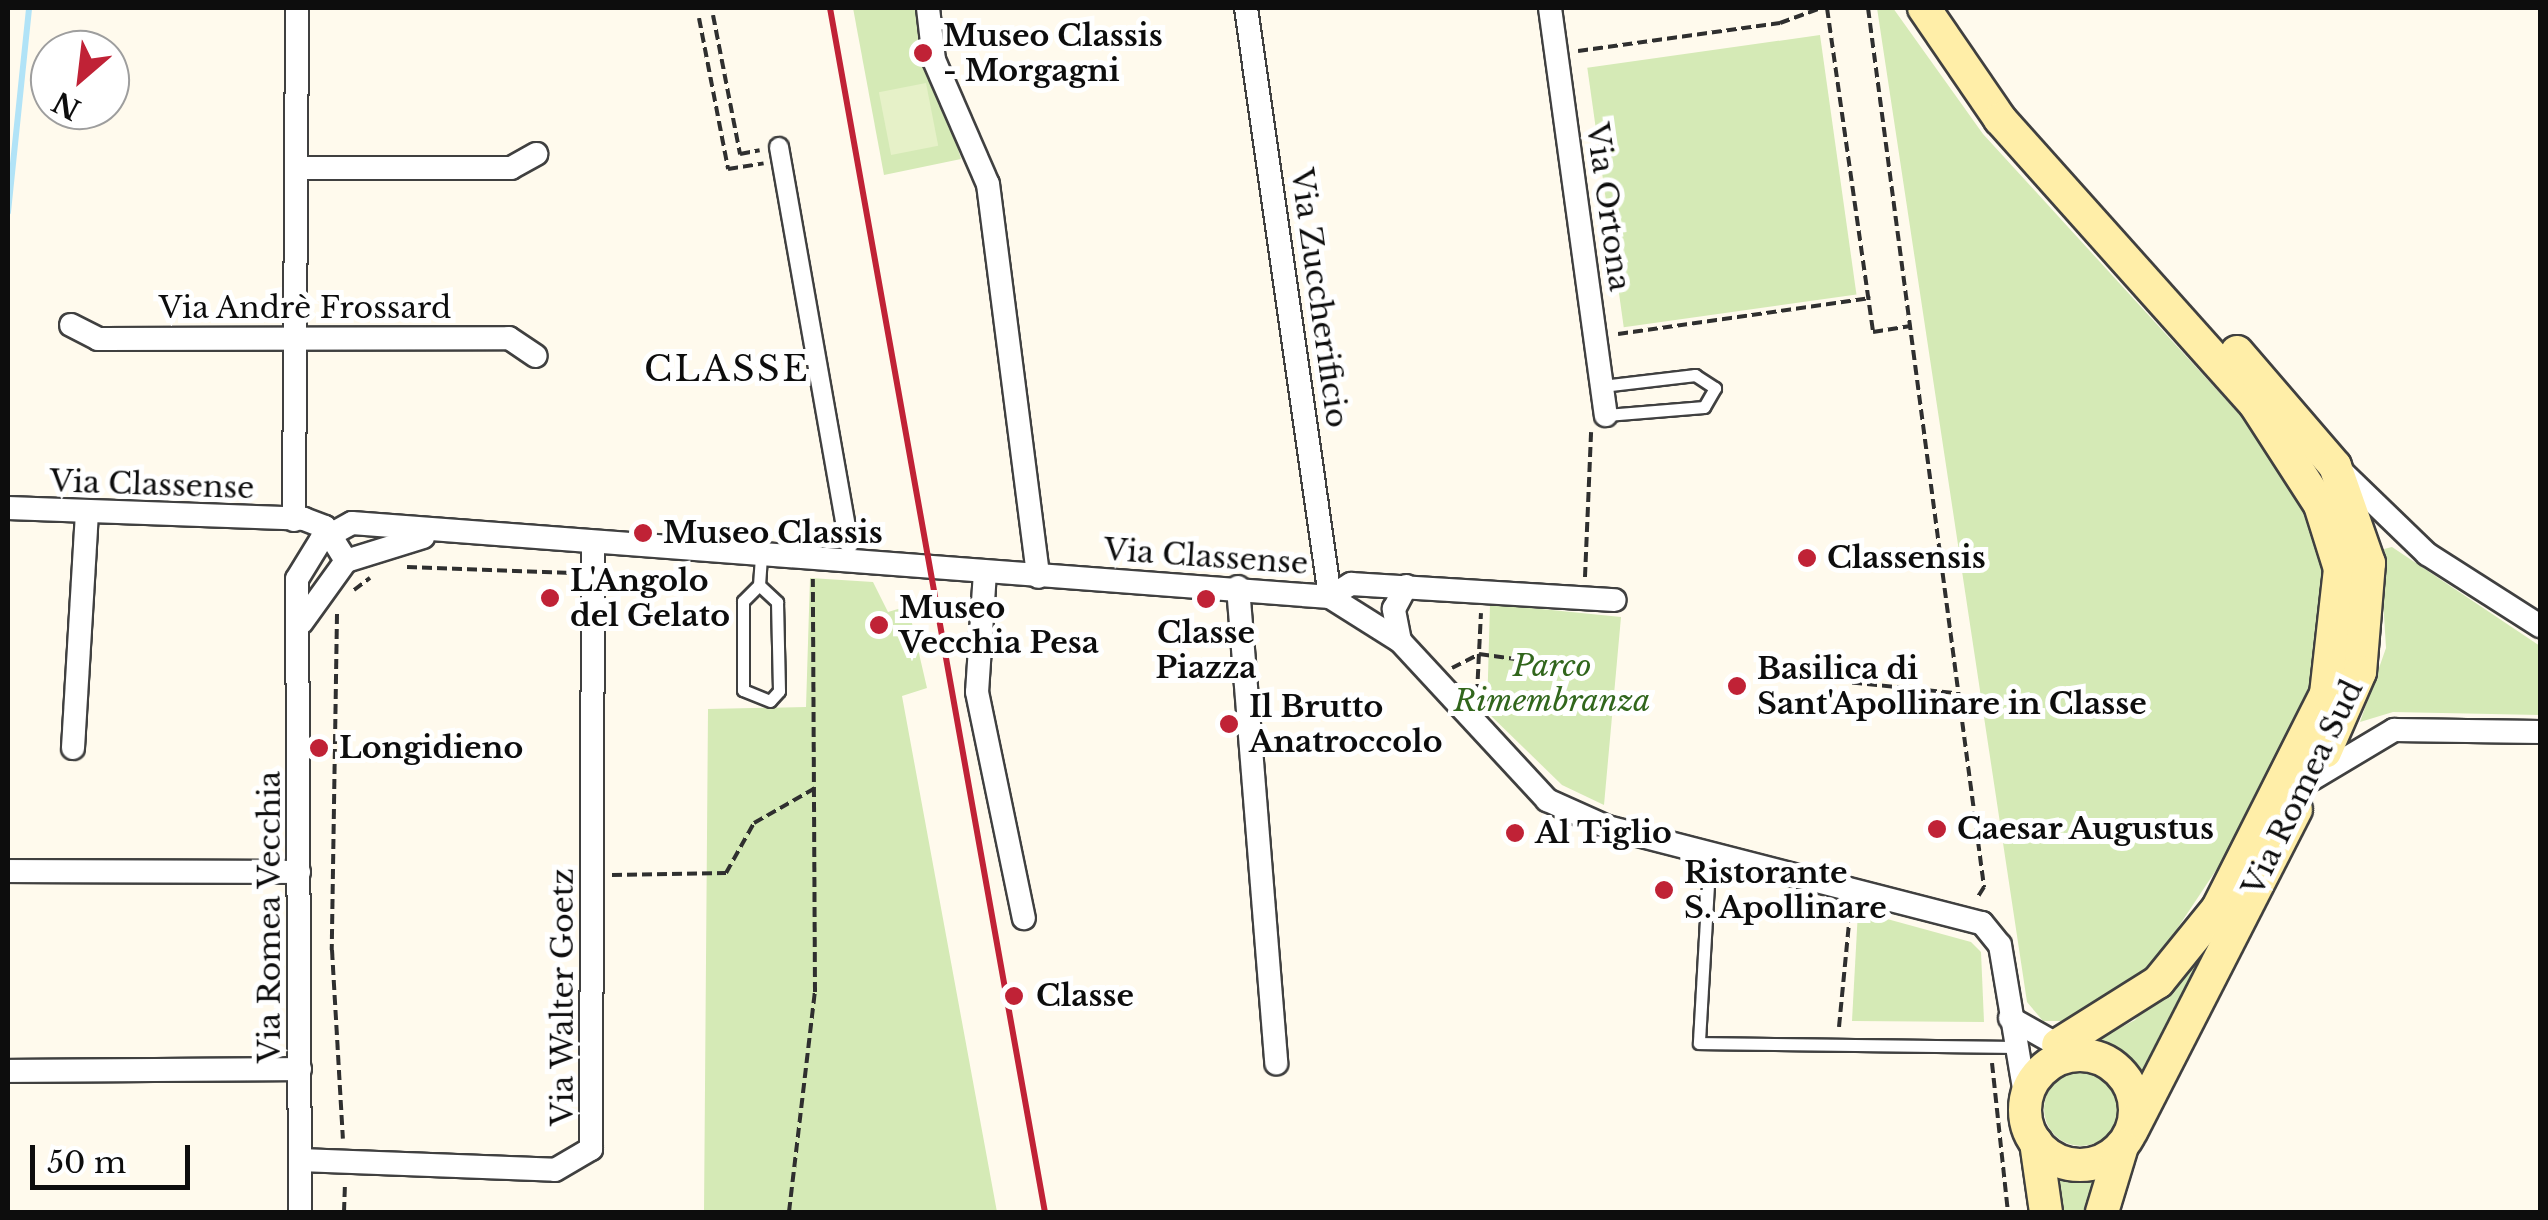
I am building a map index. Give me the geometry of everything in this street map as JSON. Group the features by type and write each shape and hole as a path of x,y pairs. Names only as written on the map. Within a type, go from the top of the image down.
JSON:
{"main road":[{"name":"Via Romea Sud","path":"1924,8 2000,119 2100,225 2112,252 2292,454 2320,505 2340,569 2338,644 2322,705 2218,908 2158,982 2058,1046"},
{"name":"Via Romea Sud","path":"2100,225 2131,238 2335,466 2363,540 2369,632 2312,779 2127,1138 2102,1212"},
{"path":"2036,1142 2078,1165 2127,1138 2128,1080 2102,1059 2052,1062 2026,1101 2046,1212"}],"street":[{"path":"294,520 298,8"},
{"path":"928,8 934,60 988,184 1038,576"},
{"name":"Via Zuccherificio","path":"1246,8 1330,597"},
{"name":"Via Ortona","path":"1550,8 1561,30 1606,416"},
{"path":"781,153 848,544"},
{"path":"298,168 511,168 536,154"},
{"name":"Via Andrè Frossard","path":"72,325 98,339 509,338 536,356"},
{"path":"2335,466 2427,554"},
{"name":"Via Classense","path":"8,508 294,520 328,533 379,522 435,534 1238,586 1330,597 1400,641 1547,800 1608,826 1982,923 2000,945 2010,1018 2001,1052 2026,1101"},
{"path":"74,748 87,512"},
{"name":"Via Classense","path":"294,520 310,551 340,566 435,534"},
{"path":"302,622 340,566 328,533 310,551"},
{"path":"2340,569 2363,540 2392,537 2427,554 2540,626"},
{"name":"Via Walter Goetz","path":"300,1160 555,1170 584,1158 598,1125 592,874 592,544"},
{"name":"Via Romea Vecchia","path":"300,1212 302,622 296,579 310,551"},
{"path":"986,572 977,692 1024,918"},
{"path":"1330,597 1351,584 1482,588 1615,600"},
{"path":"1238,586 1276,1063"},
{"path":"1400,641 1394,608 1406,586"},
{"path":"2312,779 2394,730 2540,732"},
{"path":"8,871 299,872"},
{"path":"2010,1018 2058,1046"},
{"path":"8,1071 300,1069"}],"lane":[{"path":"1602,386 1695,376 1715,388 1704,406 1606,416"},
{"path":"759,585 743,601 743,690 770,701 779,690 778,615 759,585 761,554"},
{"path":"1710,850 1700,1043 1838,1042 2001,1052"}],"path":[{"path":"1578,52 1780,23 1801,10 1824,8 1874,332 1912,326"},
{"path":"1868,8 1984,887"},
{"path":"713,15 740,154 781,153"},
{"path":"698,18 728,170 781,153"},
{"path":"1618,334 1870,298"},
{"path":"1585,582 1591,429 1606,416"},
{"path":"389,569 579,574 579,585"},
{"path":"790,1212 815,992 814,575"},
{"path":"344,1212 332,950 333,641 343,600 374,576"},
{"path":"1476,725 1482,588"},
{"path":"1448,671 1479,654 1544,663"},
{"path":"1837,681 1956,694"},
{"path":"592,874 726,873 754,823 817,787"},
{"path":"1838,1042 1850,907 1868,912"},
{"path":"2001,1052 2008,1212"}],"green space":[{"path":"853,8 917,8 961,159 884,175"},
{"path":"1877,8 1893,8 1983,134 2259,436 2296,487 2320,549 2328,595 2315,687 2264,798 2147,974 2074,1021 2043,1021 2027,1002"},
{"path":"1820,35 1856,294 1624,327 1587,68"},
{"path":"926,83 938,146 891,155 879,92"},
{"path":"2392,547 2540,646 2540,715 2393,712 2360,722 2386,648 2380,550"},
{"path":"810,578 873,582 888,612 908,606 927,688 902,696 997,1212 704,1212 708,709 806,707"},
{"name":"Parco Rimembranza","path":"1490,604 1621,617 1604,805 1562,785 1487,712"},
{"path":"1858,911 1971,942 1981,952 1984,1022 1852,1021"},
{"path":"2225,920 2143,1080 2125,1055 2091,1043 2135,1020"},
{"path":"2081,1072 2107,1083 2118,1109 2107,1135 2081,1146 2055,1135 2044,1109 2055,1083"},
{"path":"2055,1174 2101,1174 2090,1212 2061,1212"}],"waterway":[{"path":"8,212 29,8"}],"railway":[{"path":"830,8 1045,1212"}],"place":[{"name":"Museo Classis - Morgagni","path":"923,53"},
{"name":"Museo Classis","path":"643,533"},
{"name":"Classensis","path":"1807,558"},
{"name":"L'Angolo del Gelato","path":"550,598"},
{"name":"Classe Piazza","path":"1206,599"},
{"name":"Museo Vecchia Pesa","path":"879,625"},
{"name":"Basilica di Sant'Apollinare in Classe","path":"1737,686"},
{"name":"Il Brutto Anatroccolo","path":"1229,724"},
{"name":"Longidieno","path":"319,748"},
{"name":"Caesar Augustus","path":"1937,829"},
{"name":"Al Tiglio","path":"1515,833"},
{"name":"Ristorante S. Apollinare","path":"1664,890"},
{"name":"Classe","path":"1014,996"}],"district":[{"name":"CLASSE","path":"727,369"}]}
